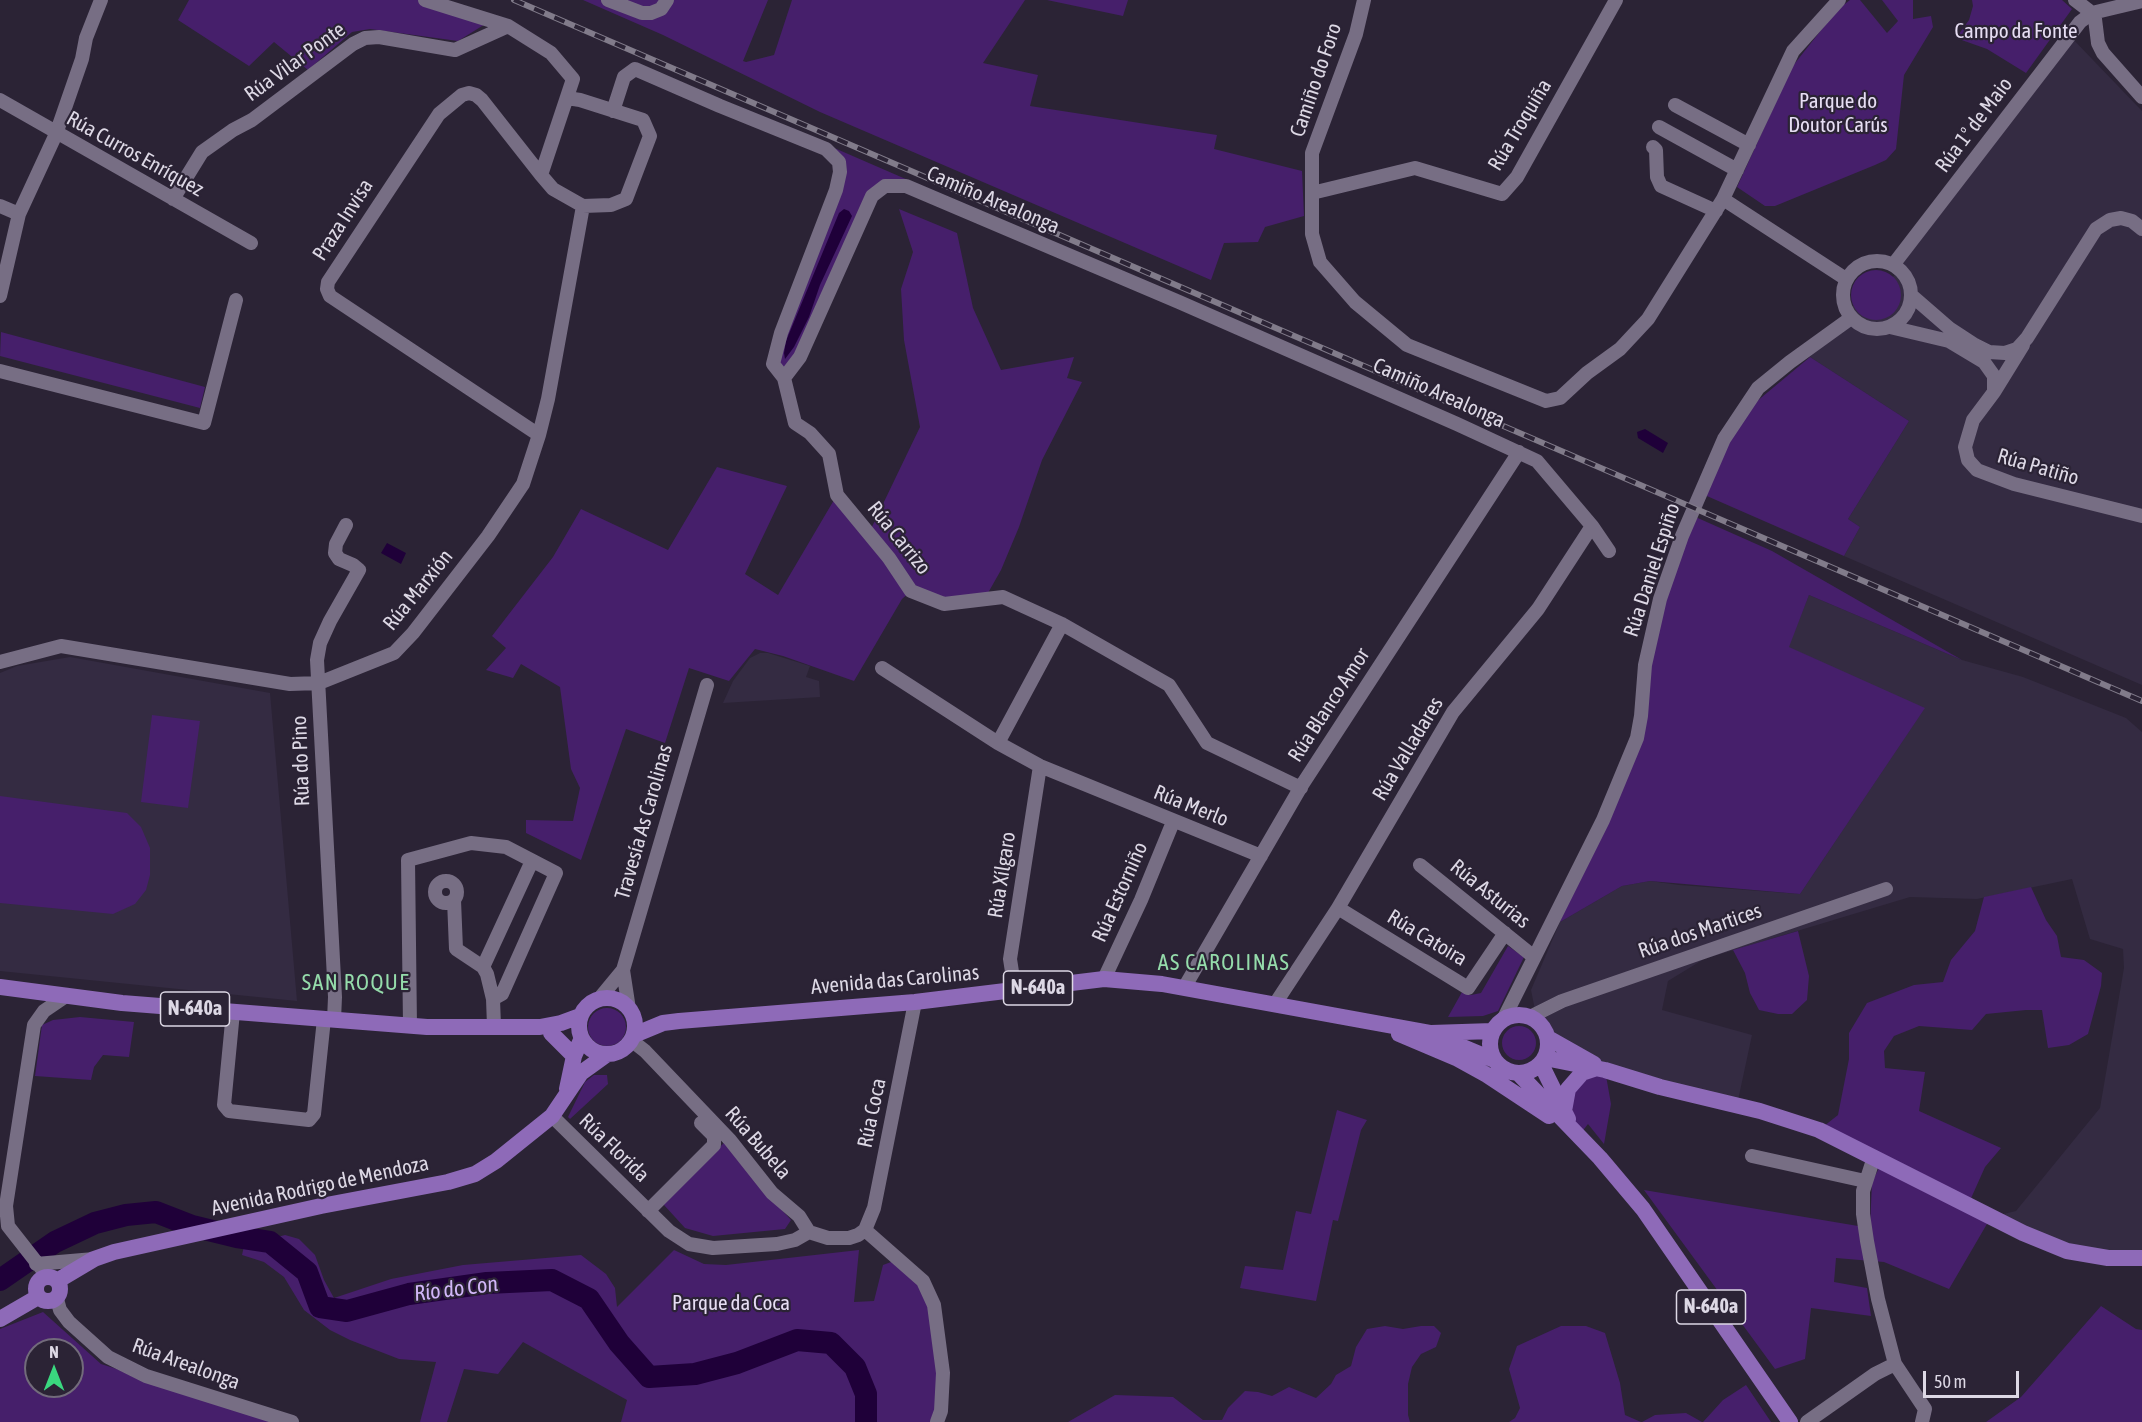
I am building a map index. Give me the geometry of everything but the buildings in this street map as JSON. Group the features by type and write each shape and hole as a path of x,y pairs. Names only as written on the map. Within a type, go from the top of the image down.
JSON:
{"main road":[{"name":"Avenida das Carolinas","path":"663,1023 915,1002 1104,980 1162,984 1380,1024"},
{"name":"N-640a","path":"0,987 66,996 233,1012 410,1026 494,1026 546,1030 580,1016 591,1002 599,999 616,1000 631,1012 663,1023"},
{"path":"630,1041 635,1021 631,1012"},
{"name":"N-640a","path":"1431,1033 1498,1025 1519,1015 1529,1016"},
{"path":"578,1044 580,1016"},
{"path":"1518,1073 1527,1073 1543,1061 1549,1048 1548,1038 1542,1025 1529,1016"},
{"name":"N-640a","path":"606,1055 615,1053 630,1041 663,1023"},
{"name":"N-640a","path":"1380,1024 1431,1033 1494,1060 1509,1072 1518,1073 1615,1174 1643,1209 1790,1422"},
{"name":"N-640a","path":"1380,1024 1404,1037 1458,1059 1487,1075 1575,1133"},
{"path":"1494,1060 1490,1040 1498,1025"},
{"path":"546,1030 591,1051 606,1055"},
{"path":"1548,1038 1599,1069"},
{"name":"Avenida Rodrigo de Mendoza","path":"567,1092 578,1044"},
{"name":"Avenida Rodrigo de Mendoza","path":"52,1279 114,1252 475,1174 496,1161 552,1116 581,1073 606,1055"},
{"name":"N-640a","path":"1543,1061 1575,1133"},
{"path":"1543,1061 1599,1069 1660,1087 1737,1105 1819,1130 2023,1233 2067,1251 2108,1258 2142,1258"},
{"path":"1564,1111 1568,1089 1582,1073 1599,1069"},
{"path":"52,1279 60,1292 57,1299 45,1302 38,1297 36,1286 40,1280 52,1279"},
{"path":"0,1319 38,1297"}],"street":[{"path":"0,296 19,214 56,134 82,59 86,38 101,0"},
{"path":"424,0 508,26 551,53 573,79 541,175 553,189 583,206 611,205 627,198 650,136 642,120 567,98"},
{"path":"608,0 651,13 661,9 668,0"},
{"name":"Camiño do Foro","path":"1364,0 1356,34 1312,153 1312,234 1320,262 1360,306 1407,345 1546,401 1560,398 1587,373 1620,349 1648,319 1716,211"},
{"name":"Rúa Troquiña","path":"1312,193 1415,168 1502,194 1517,177 1616,0"},
{"path":"1653,147 1656,150 1657,177 1661,186 1716,211 1793,51 1839,0"},
{"path":"2075,0 2092,13 2098,43 2103,53 2142,97"},
{"path":"2092,13 2142,1"},
{"name":"Rúa 1º de Maio","path":"1893,265 2069,35 2092,13"},
{"name":"Rúa Vilar Ponte","path":"173,199 202,152 232,130 252,120 353,44 365,38 379,37 455,50 508,26"},
{"path":"614,111 624,77 635,69 826,149 839,162 840,172 836,190 781,333 773,364 784,378"},
{"name":"Praza Invisa","path":"539,435 330,296 327,290 328,282 439,114 462,95 469,93 482,100 541,175"},
{"name":"Rúa Curros Enríquez","path":"0,100 56,134 251,243"},
{"path":"1675,105 1749,145"},
{"path":"1659,127 1737,170"},
{"name":"Camiño Arealonga","path":"784,378 800,357 872,196 885,186 906,186 1179,302 1519,452 1537,461 1592,526"},
{"path":"1724,198 1846,279"},
{"path":"0,206 19,214"},
{"name":"Rúa Marxión","path":"0,662 61,646 290,684 319,682 394,653 413,633 488,536 523,484 539,435 550,388 583,206"},
{"name":"Rúa Patiño","path":"2140,511 2014,484 1977,470 1968,460 1965,447 1973,420 1994,392 2096,229 2110,220 2121,218 2132,221 2142,229"},
{"path":"1890,327 1905,314 1911,295 1906,278 1893,265 1883,261 1862,264 1846,279 1843,290 1842,300 1851,318 1869,328 1890,327 1949,341 1984,362 1994,376 1994,392"},
{"name":"Rúa Patiño","path":"1911,295 1949,328 1989,352 2004,353 2017,349 2028,338"},
{"path":"0,371 204,423 236,300"},
{"name":"Rúa Daniel Espiño","path":"1498,1025 1603,820 1637,738 1645,665 1653,626 1682,536 1710,467 1732,424 1758,388 1797,356 1851,318"},
{"name":"Rúa Carrizo","path":"784,378 795,423 810,433 829,454 837,495 889,558 911,591 944,604 1004,597 1062,624 1169,685 1207,743 1301,788"},
{"name":"Rúa Blanco Amor","path":"1184,988 1301,788 1519,452"},
{"name":"Rúa do Pino","path":"233,1012 224,1105 229,1111 309,1120 314,1114 334,986 317,660 320,643 330,621 359,570 339,559 335,553 336,544 346,525"},
{"path":"1592,526 1610,551"},
{"name":"Rúa Valladares","path":"1275,1004 1338,909 1453,712 1538,609 1592,526"},
{"path":"998,743 1062,624"},
{"path":"882,668 998,743 1040,766"},
{"name":"Travesía As Carolinas","path":"623,970 707,685"},
{"name":"Rúa Merlo","path":"1040,766 1261,856"},
{"name":"Rúa Xílgaro","path":"1015,991 1010,959 1040,766"},
{"name":"Rúa Estorniño","path":"1104,980 1141,900 1173,822"},
{"path":"410,1026 408,860 471,843 506,847 556,873 502,994 494,999"},
{"path":"483,968 532,861"},
{"name":"Rúa Asturias","path":"1420,865 1534,957"},
{"path":"409,890 435,887 445,881 452,883 457,893 454,900 456,949 488,974 494,999 494,1026"},
{"name":"Rúa dos Martices","path":"1529,1016 1562,1001 1886,889"},
{"name":"Rúa Catoira","path":"1338,909 1468,988 1505,933"},
{"path":"599,999 623,970"},
{"path":"623,970 631,1012"},
{"path":"1522,980 1522,1000 1529,1016"},
{"path":"52,1279 4,1227 7,1192 34,1025 44,1011 66,996"},
{"name":"Rúa Coca","path":"865,1230 874,1208 915,1002"},
{"name":"Rúa Florida","path":"630,1041 714,1136 715,1141 714,1145 648,1211"},
{"name":"Rúa Bubela","path":"630,1041 650,1056 730,1140 768,1188 799,1216 809,1232"},
{"name":"Rúa Florida","path":"552,1116 678,1238 701,1247 713,1248 777,1244 795,1240 809,1232"},
{"path":"1752,1156 1865,1181"},
{"path":"1874,1157 1865,1181 1863,1214 1867,1241 1878,1299 1895,1364 1925,1409 1922,1422"},
{"path":"809,1232 838,1239 858,1235 865,1230 923,1281 934,1305 943,1373 942,1418"},
{"path":"36,1264 94,1259"},
{"name":"Rúa Arealonga","path":"57,1299 60,1310 69,1322 108,1357 147,1376 292,1422"},
{"path":"1807,1422 1875,1374 1895,1364"}],"shaded area":[{"path":"2069,35 2142,111 2142,685 1844,556 1860,527 1848,519 1909,421 1810,357 1846,311 1894,276"},
{"path":"844,209 852,216 820,285 809,317 794,347 785,359 786,341 839,213"},
{"path":"1645,429 1668,443 1663,453 1638,438 1637,432"},
{"path":"387,543 406,553 401,564 381,553"},
{"path":"1809,595 1962,660 2023,677 2126,718 2142,732 2142,1258 2108,1258 1991,1217 2016,1211 2100,1108 2124,968 2123,949 2090,939 2072,879 1977,899 1910,897 1704,959 1668,981 1662,1010 1752,1035 1737,1105 1605,1070 1546,1031 1537,1020 1531,990 1560,922 1622,886 1650,881 1800,894 1924,709 1788,647"},
{"path":"760,653 768,653 810,666 806,677 819,681 820,697 723,703 733,681 750,658"},
{"path":"70,657 270,693 297,1001 0,971 0,673 17,666"},
{"path":"16,1256 27,1260 23,1272 0,1290 0,1270"}],"green space":[{"path":"189,0 424,0 490,21 458,41 370,29 352,32 308,70 274,42 249,66 178,20"},
{"path":"583,0 768,0 743,61 746,62 774,55 792,0 1025,0 983,63 1038,75 1030,106 1217,135 1214,149 1302,171 1304,216 1265,227 1258,242 1224,243 1211,280 820,112 663,35"},
{"path":"1047,0 1128,0 1123,16"},
{"name":"Parque do Doutor Carús","path":"1850,0 1860,0 1887,33 1898,21 1882,0 1913,0 1913,19 1931,16 1933,27 1904,75 1896,149 1886,160 1875,165 1775,206 1765,206 1737,187 1792,67 1837,10"},
{"name":"Campo da Fonte","path":"1972,0 2062,0 2072,9 2026,73 1987,49 1956,38 1969,20 1973,6"},
{"path":"832,147 908,180 906,186 885,186 869,202 789,374 773,364 840,172"},
{"path":"899,209 957,233 973,308 1001,370 1074,357 1067,378 1082,382 1042,460 1019,527 1001,570 984,600 944,604 911,591 902,599 854,681 783,656 755,649 729,681 689,668 665,743 626,729 581,860 526,833 526,820 573,821 580,788 571,769 560,687 521,664 513,678 486,670 506,648 492,636 553,557 581,509 668,550 717,467 787,486 745,574 778,595 834,500 869,533 920,427 904,340 901,289 913,252"},
{"path":"1871,270 1881,270 1894,277 1901,290 1901,300 1894,313 1881,320 1871,320 1862,316 1855,309 1851,300 1851,290 1855,281 1862,274"},
{"path":"1,332 205,387 200,408 0,356"},
{"path":"1810,357 1909,421 1848,519 1860,527 1844,556 1700,493 1737,425 1756,402"},
{"path":"1691,515 1772,551 1962,660 1809,595 1789,647 1925,708 1800,894 1650,881 1622,886 1560,922 1584,856 1637,738 1645,665"},
{"path":"152,715 200,721 188,808 141,802"},
{"path":"0,796 127,813 141,827 150,848 150,875 146,890 135,904 113,914 0,903"},
{"path":"2031,887 2046,920 2057,936 2061,957 2084,960 2102,973 2101,986 2088,1034 2069,1045 2048,1048 2042,1010 2026,1010 1986,1014 1972,1030 1919,1026 1894,1036 1884,1051 1885,1068 1925,1072 1919,1111 2001,1148 1985,1167 1968,1205 1991,1217 1949,1289 1884,1262 1836,1258 1834,1282 1867,1288 1871,1316 1811,1308 1805,1359 1775,1369 1644,1190 1870,1228 1872,1182 1882,1162 1819,1130 1838,1115 1849,1059 1849,1033 1867,1003 1914,985 1943,982 1951,960 1975,931 1984,897"},
{"path":"1798,931 1809,976 1807,1000 1792,1014 1759,1010 1750,993 1745,973 1733,950"},
{"path":"1508,946 1524,957 1498,1011 1483,1016 1448,1017 1462,992 1471,995 1481,993"},
{"path":"607,1008 621,1013 626,1027 621,1041 607,1046 593,1041 588,1027 593,1013"},
{"path":"80,1017 134,1022 129,1057 103,1055 94,1067 91,1080 35,1076 42,1025 53,1020"},
{"path":"1519,1026 1531,1031 1536,1043 1531,1055 1519,1060 1507,1055 1502,1043 1507,1031"},
{"path":"1605,1070 1611,1104 1604,1144 1588,1124 1578,1137 1568,1089"},
{"path":"594,1075 607,1075 608,1084 570,1119 568,1117 585,1082"},
{"path":"1337,1110 1367,1120 1361,1130 1338,1221 1333,1220 1316,1301 1240,1288 1245,1266 1283,1270 1296,1211 1311,1214"},
{"path":"725,1142 757,1183 791,1220 785,1229 713,1236 685,1228 664,1205 665,1199"},
{"name":"Parque da Coca","path":"285,1235 299,1239 315,1255 324,1280 334,1298 391,1279 463,1265 581,1255 606,1274 615,1288 617,1307 674,1250 704,1264 726,1265 859,1250 854,1302 874,1301 883,1265 899,1259 923,1281 943,1373 936,1422 621,1422 627,1400 523,1342 498,1374 464,1369 447,1422 420,1422 436,1362 399,1359 330,1330 304,1310 284,1277 264,1262 242,1255 244,1246"},
{"path":"2101,1306 2136,1329 2142,1330 2142,1422 1986,1422 2021,1397"},
{"path":"43,1312 72,1338 24,1338 24,1398 84,1398 84,1349 101,1364 284,1422 0,1422 0,1329"},
{"path":"1385,1326 1403,1329 1434,1326 1441,1333 1436,1347 1421,1354 1412,1367 1408,1384 1410,1422 1068,1422 1115,1395 1173,1397 1203,1420 1222,1420 1228,1408 1245,1391 1272,1396 1289,1387 1316,1398 1331,1384 1336,1375 1351,1366 1356,1347 1367,1329"},
{"path":"1561,1326 1586,1326 1605,1333 1620,1383 1625,1415 1641,1422 1509,1422 1515,1418 1520,1408 1509,1369 1517,1346"},
{"path":"1746,1385 1771,1422 1703,1422 1723,1400"},
{"path":"1686,1413 1702,1422 1642,1422 1655,1415"}],"waterway":[{"name":"Río do Con","path":"0,1280 55,1242 95,1223 126,1215 156,1212 192,1226 270,1242 307,1272 320,1307 347,1311 409,1294 487,1283 552,1280 589,1299 619,1343 649,1377 695,1374 737,1363 797,1340 831,1343 855,1367 866,1394 866,1422"}],"railway":[{"path":"514,0 2142,701"}],"district":[{"name":"AS CAROLINAS","path":"1224,963"},
{"name":"SAN ROQUE","path":"356,983"}]}
